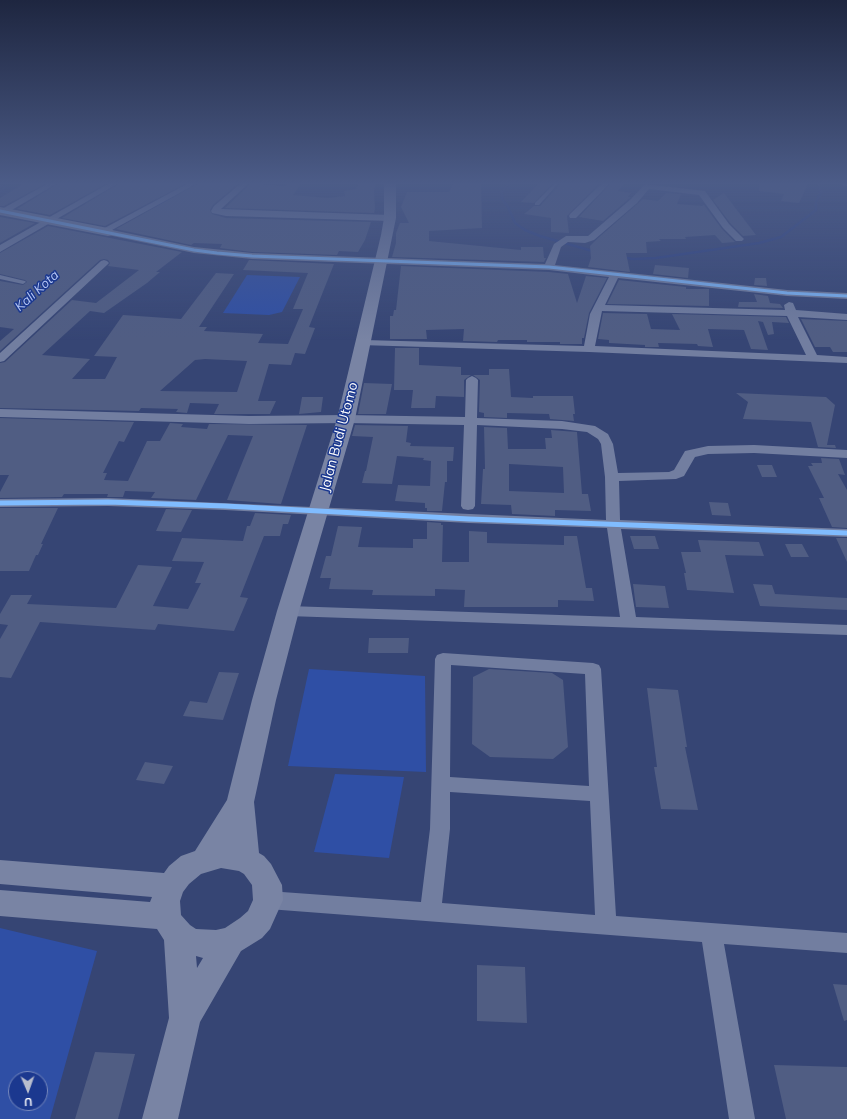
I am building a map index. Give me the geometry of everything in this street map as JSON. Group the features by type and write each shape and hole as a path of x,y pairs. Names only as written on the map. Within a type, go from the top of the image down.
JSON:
{"street":[{"path":"0,249 22,236"},
{"path":"128,236 217,253 301,258 549,267 787,293 847,296"},
{"name":"Jalan Budi Utomo","path":"245,860 240,802 264,700 288,610 346,419 364,343 386,236"},
{"path":"549,267 560,243 569,239 585,240 594,236"},
{"path":"737,236 740,239"},
{"path":"0,359 104,263"},
{"path":"589,349 595,314 616,275"},
{"path":"787,293 791,313 813,358"},
{"path":"598,308 791,313 847,316"},
{"path":"364,343 589,349 847,360"},
{"path":"468,506 472,380"},
{"path":"0,412 249,420 346,419 470,421 562,425 591,429 602,437 607,444 612,477 613,524 629,622"},
{"path":"612,477 671,476 679,473 690,454 708,450 754,449 847,454"},
{"path":"0,503 124,503 225,506 319,512 847,533"},
{"path":"288,610 847,630"},
{"path":"701,614 847,620"},
{"path":"430,912 440,829 443,659 593,669 606,925"},
{"path":"440,784 600,794"},
{"name":"Jalan Budi Utomo","path":"205,859 240,802"},
{"path":"0,903 172,925 190,941 202,944 216,944 230,941 241,935 251,928 262,915 268,900 267,885 261,873 254,865 245,860 220,856 205,859 191,866 179,875 170,886 165,901 172,925 184,1018"},
{"path":"0,872 170,886"},
{"path":"268,900 847,943"},
{"path":"711,933 742,1119"},
{"path":"160,1119 184,1018 230,941"}],"lane":[{"path":"0,277 23,282"}],"shaded area":[{"path":"247,275 300,277 282,312 269,315 223,313"},
{"path":"309,669 425,676 426,772 288,766"},
{"path":"335,774 404,777 389,858 314,852"},
{"path":"0,928 97,951 50,1119 0,1119"}],"building":[{"path":"0,236 12,236 0,243"},
{"path":"30,236 101,236 182,252 156,272 160,272 147,283 104,313 90,311 42,355 90,359 72,379 105,379 117,357 94,356 123,315 181,319 216,273 234,274 199,327 207,327 204,331 263,334 258,343 288,344 303,309 293,309 308,273 243,270 249,260 334,264 309,327 315,328 305,354 295,353 291,365 269,364 258,401 276,401 270,414 214,414 219,404 190,403 187,413 176,412 178,409 141,408 139,411 0,408 0,363 5,362 72,300 96,303 139,270 108,266 110,263 108,260 100,260 0,351 0,341 14,329 0,327 0,281 23,285 27,282 25,280 0,274 0,253","holes":["205,359 247,361 237,392 160,391 195,360"]},
{"path":"150,236 366,236 358,252 339,251 337,255 252,252 220,248 222,244 194,243 191,245"},
{"path":"396,236 429,236 429,241 521,250 521,247 543,247 544,258 546,258 544,262 392,257 396,243"},
{"path":"600,236 697,236 685,237 686,239 659,239 661,241 646,242 647,253 626,253 630,272 588,267 591,258 590,246"},
{"path":"716,236 729,236 735,242 722,243"},
{"path":"655,265 689,268 688,278 653,274"},
{"path":"401,266 568,274 577,303 586,276 607,278 589,313 584,338 582,338 582,344 527,342 527,340 498,340 497,342 463,341 464,329 426,330 427,339 390,339 390,316 393,316 394,310 396,310"},
{"path":"755,278 766,278 767,286 754,285"},
{"path":"619,280 686,287 686,289 709,289 709,306 607,304"},
{"path":"754,294 768,296 770,303 780,304 783,308 738,307 739,302 757,302"},
{"path":"603,313 647,314 651,329 680,330 672,314 786,317 789,323 772,322 774,334 768,335 763,322 758,321 768,350 751,349 744,330 708,329 713,347 698,346 697,344 658,343 659,347 645,347 645,345 609,343 609,340 598,339"},
{"path":"801,319 847,321 847,352 833,352 830,347 815,347"},
{"path":"395,348 419,348 419,365 461,367 461,375 471,375 464,380 464,397 436,396 435,408 411,408 413,390 394,390"},
{"path":"489,369 509,369 511,397 533,398 533,396 573,396 575,414 573,414 574,421 550,419 549,414 507,413 507,418 484,417 484,413 479,412 480,380 473,375 489,375"},
{"path":"364,383 392,384 386,414 358,414"},
{"path":"736,393 826,397 835,405 827,445 835,445 836,448 818,447 811,422 743,419 748,402"},
{"path":"302,397 323,397 321,412 299,414"},
{"path":"0,418 134,422 124,442 119,441 103,473 107,473 104,480 128,481 147,441 160,441 170,423 183,424 181,427 207,429 209,424 307,425 281,504 227,500 253,436 228,435 196,500 151,498 155,492 125,491 123,497 107,497 108,494 64,494 62,497 0,498 0,492 9,475 0,475"},
{"path":"355,425 408,426 406,442 411,443 410,446 454,447 453,461 447,461 447,482 445,482 442,511 427,511 427,508 425,508 425,503 395,501 398,485 430,486 431,461 423,460 424,458 397,456 392,484 362,483 373,437 352,436"},
{"path":"484,427 507,428 508,449 546,449 545,438 552,438 551,430 577,432 582,494 588,494 591,511 555,510 555,516 512,514 511,505 481,504 483,469 485,469","holes":["509,464 563,467 564,493 509,491"]},
{"path":"821,458 839,459 845,475 838,474 847,490 847,528 832,527 819,498 824,498 808,466 813,466 811,463 822,463"},
{"path":"757,465 772,465 777,477 762,477"},
{"path":"709,502 728,503 731,516 712,515"},
{"path":"0,508 58,508 41,544 43,544 38,555 36,555 29,571 0,571"},
{"path":"166,509 192,510 181,532 156,531"},
{"path":"255,513 291,515 288,524 283,524 280,536 264,536 240,597 248,598 234,631 158,624 155,630 40,622 11,678 0,677 0,639 8,625 0,624 0,614 11,595 32,595 27,604 116,608 138,565 172,567 153,606 188,609 201,583 195,583 204,562 172,561 182,538 243,541 247,526 250,526"},
{"path":"427,522 441,523 441,525 443,525 442,562 469,562 469,531 487,532 487,543 564,545 564,536 577,536 586,588 592,588 594,601 558,600 558,607 464,607 465,590 435,589 435,596 372,595 373,590 329,589 331,578 320,578 326,556 331,556 338,526 362,527 358,547 413,548 413,539 427,539"},
{"path":"630,536 655,536 659,549 634,549"},
{"path":"836,538 847,538 847,562"},
{"path":"698,540 759,542 764,556 725,555 734,593 687,590 684,573 686,573 681,552 701,552"},
{"path":"785,544 802,544 809,557 791,557"},
{"path":"633,584 665,586 669,608 636,607"},
{"path":"753,584 772,585 775,594 847,598 847,610 760,606"},
{"path":"369,638 409,638 408,653 368,653"},
{"path":"489,669 552,673 563,680 568,747 553,759 490,757 472,744 473,677"},
{"path":"219,672 239,673 223,720 183,716 190,701 207,703"},
{"path":"647,688 678,690 687,747 685,747 698,810 661,809 654,767 657,767"},
{"path":"145,762 173,766 164,784 136,780"},
{"path":"477,965 525,967 527,1023 477,1021"},
{"path":"833,984 847,985 847,1020 844,1021"},
{"path":"95,1052 135,1054 118,1119 75,1119"},
{"path":"774,1065 847,1067 847,1119 786,1119"}],"waterway":[{"name":"Kali Kota","path":"541,236 596,252"},
{"name":"Kali Kota","path":"621,257 633,259 656,258 759,243 782,236"}],"cycle path":[{"path":"125,236 194,250 252,256 549,267 787,293 847,296"},
{"path":"0,503 108,502 225,506 469,519 847,533"}]}
